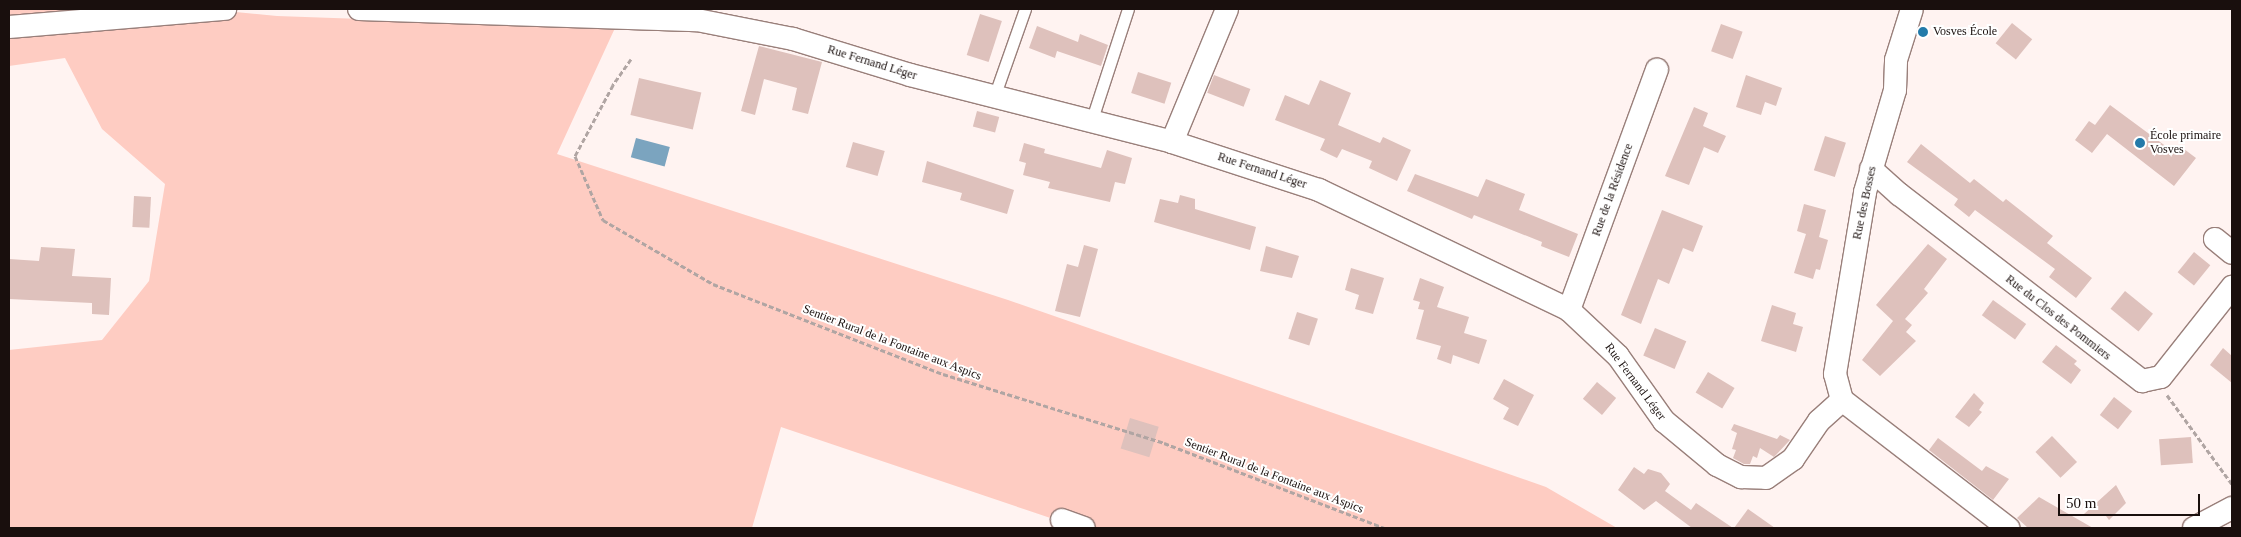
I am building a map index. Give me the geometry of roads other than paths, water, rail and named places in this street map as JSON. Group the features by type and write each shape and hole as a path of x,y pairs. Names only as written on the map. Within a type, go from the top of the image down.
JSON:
{"street":[{"path":"9,27 225,9"},
{"name":"Rue Fernand Léger","path":"359,9 697,20 793,39 994,98 1172,142 1319,190 1569,310 1618,356 1664,421 1717,465 1741,477 1766,478 1793,459 1819,421 1842,400"},
{"path":"1172,142 1227,9"},
{"name":"Rue des Bosses","path":"1842,400 1835,374 1871,168 1895,90 1896,60 1912,9"},
{"name":"Rue de la Résidence","path":"1569,310 1657,70"},
{"name":"Rue du Clos des Pommiers","path":"1871,168 1899,194 2142,381 2161,377 2232,287"},
{"path":"2215,239 2232,253"},
{"path":"1842,400 2008,528"},
{"path":"2194,528 2232,508"},
{"path":"1062,520 1084,528"}],"lane":[{"path":"994,98 1025,9"},
{"path":"1091,122 1128,9"}],"water":[{"path":"636,138 670,147 665,166 631,157"}],"place":[{"name":"Vosves École","path":"1923,32"},
{"name":"École primaire Vosves","path":"2140,143"}]}
